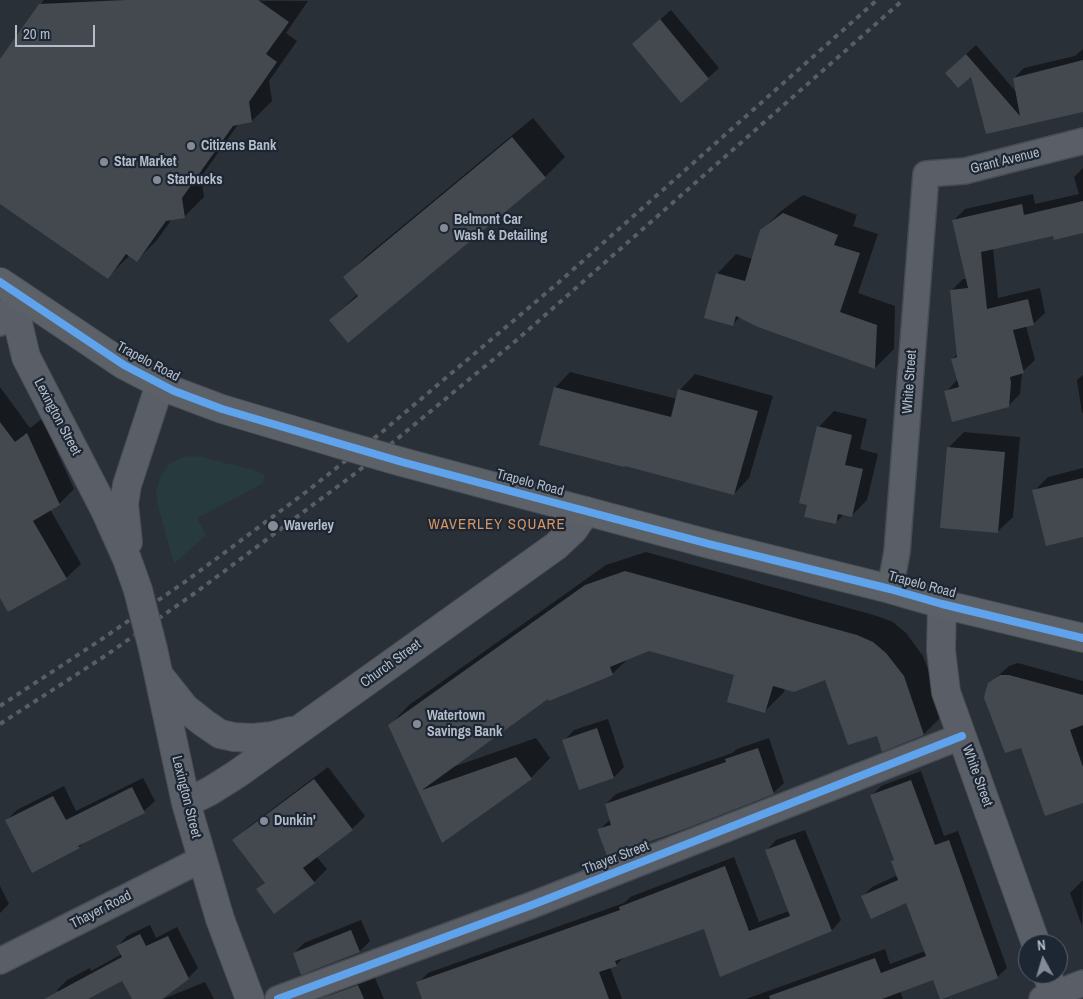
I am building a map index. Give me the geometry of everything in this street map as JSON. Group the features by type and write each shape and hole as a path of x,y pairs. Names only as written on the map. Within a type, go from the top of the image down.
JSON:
{"main road":[{"name":"Trapelo Road","path":"9,288 104,352 160,384 190,398 222,409 402,462 709,544 1083,638"}],"street":[{"name":"Grant Avenue","path":"926,174 965,171 1083,141"},
{"name":"White Street","path":"890,589 897,552 926,174"},
{"path":"0,323 11,307 9,288"},
{"name":"Lexington Street","path":"9,288 26,357 105,510 127,559 138,590"},
{"name":"Lexington Street","path":"160,384 132,466 125,494 126,528 138,590 160,676 186,803 227,938 250,999"},
{"name":"Church Street","path":"186,803 220,785 556,546 574,529 586,511"},
{"name":"White Street","path":"942,604 941,650 946,692 1032,934"},
{"path":"160,676 185,708 220,734 253,738 282,734 302,728"},
{"name":"Thayer Street","path":"278,999 532,905 962,736"},
{"name":"Thayer Road","path":"0,961 202,859"},
{"path":"1050,992 1083,983"}],"green space":[{"path":"192,456 257,471 264,475 265,479 262,484 197,518 206,535 174,564 156,493 160,477 169,464 184,457"}],"building":[{"name":"Star Market","path":"126,0 258,0 289,22 266,54 277,62 249,102 252,122 233,126 182,198 185,218 166,221 137,262 126,254 108,279 0,204 0,59 39,4"},
{"path":"660,19 709,79 681,103 632,44"},
{"path":"966,54 1020,116 1013,78 1083,60 1083,112 986,134 971,77 958,88 945,73"},
{"name":"Belmont Car Wash & Detailing","path":"512,137 546,178 348,343 329,320 358,296 343,277"},
{"path":"1083,201 1083,233 1054,240 1053,236 981,252 987,309 1028,299 1034,325 1013,330 1024,373 1010,377 1009,407 952,422 944,391 959,387 951,359 957,357 950,290 968,288 952,220 1022,204 1024,215"},
{"path":"783,213 838,235 834,245 860,253 840,312 877,325 875,369 758,327 736,316 733,326 704,318 716,273 745,281 760,230"},
{"path":"554,387 671,417 678,389 758,411 734,495 539,445"},
{"path":"0,422 15,442 27,433 60,505 33,521 67,579 8,612 0,598"},
{"path":"817,426 852,435 845,465 863,469 852,517 838,514 836,524 804,517 807,505 799,503"},
{"path":"947,447 1005,452 998,533 940,528"},
{"path":"1083,478 1083,537 1046,546 1032,490"},
{"path":"625,571 857,635 873,642 886,653 904,676 924,735 882,752 877,736 848,745 825,680 794,692 773,686 765,713 727,702 734,675 649,651 610,667 613,675 549,701 548,699 422,790 516,757 532,779 442,843 388,725 585,585"},
{"path":"1000,675 1009,675 1083,695 1083,725 1070,730 1083,767 1083,803 1045,816 1021,748 1005,753 984,698 988,683"},
{"path":"597,728 614,778 579,790 562,740"},
{"path":"758,748 774,794 685,829 607,856 597,829 611,825 605,804 726,762 725,759"},
{"path":"314,779 353,830 303,868 315,883 274,914 256,889 265,883 232,840"},
{"path":"911,780 935,845 949,840 998,978 942,999 940,999 933,980 882,999 770,999 769,996 875,958 881,973 926,956 906,903 871,919 861,896 898,880 891,861 894,860 870,795"},
{"path":"132,787 145,813 78,846 80,848 32,873 5,820 53,796 66,820"},
{"path":"795,839 832,931 720,977 704,929 615,961 617,966 599,972 609,999 422,999 416,982 620,910 619,907 725,866 749,931 790,916 765,850"},
{"path":"351,930 360,952 301,975 293,953"},
{"path":"140,934 146,946 168,936 189,979 162,999 132,999 122,981 88,999 44,999 122,957 116,946"},
{"path":"358,985 364,999 319,999"}],"railway":[{"path":"0,706 189,579 306,492 382,432 558,283 877,0"},
{"path":"0,724 105,656 195,593 357,472 518,339 903,0"}],"cycle path":[{"path":"0,282 124,365 174,391 222,409 402,462 709,544 1083,638"},
{"path":"278,999 532,905 962,736"}],"place":[{"name":"Citizens Bank","path":"191,146"},
{"name":"Star Market","path":"104,162"},
{"name":"Starbucks","path":"157,180"},
{"name":"Belmont Car Wash & Detailing","path":"444,228"},
{"name":"Waverley","path":"273,526"},
{"name":"Watertown Savings Bank","path":"417,724"},
{"name":"Dunkin'","path":"264,821"}],"district":[{"name":"WAVERLEY SQUARE","path":"497,525"}]}
